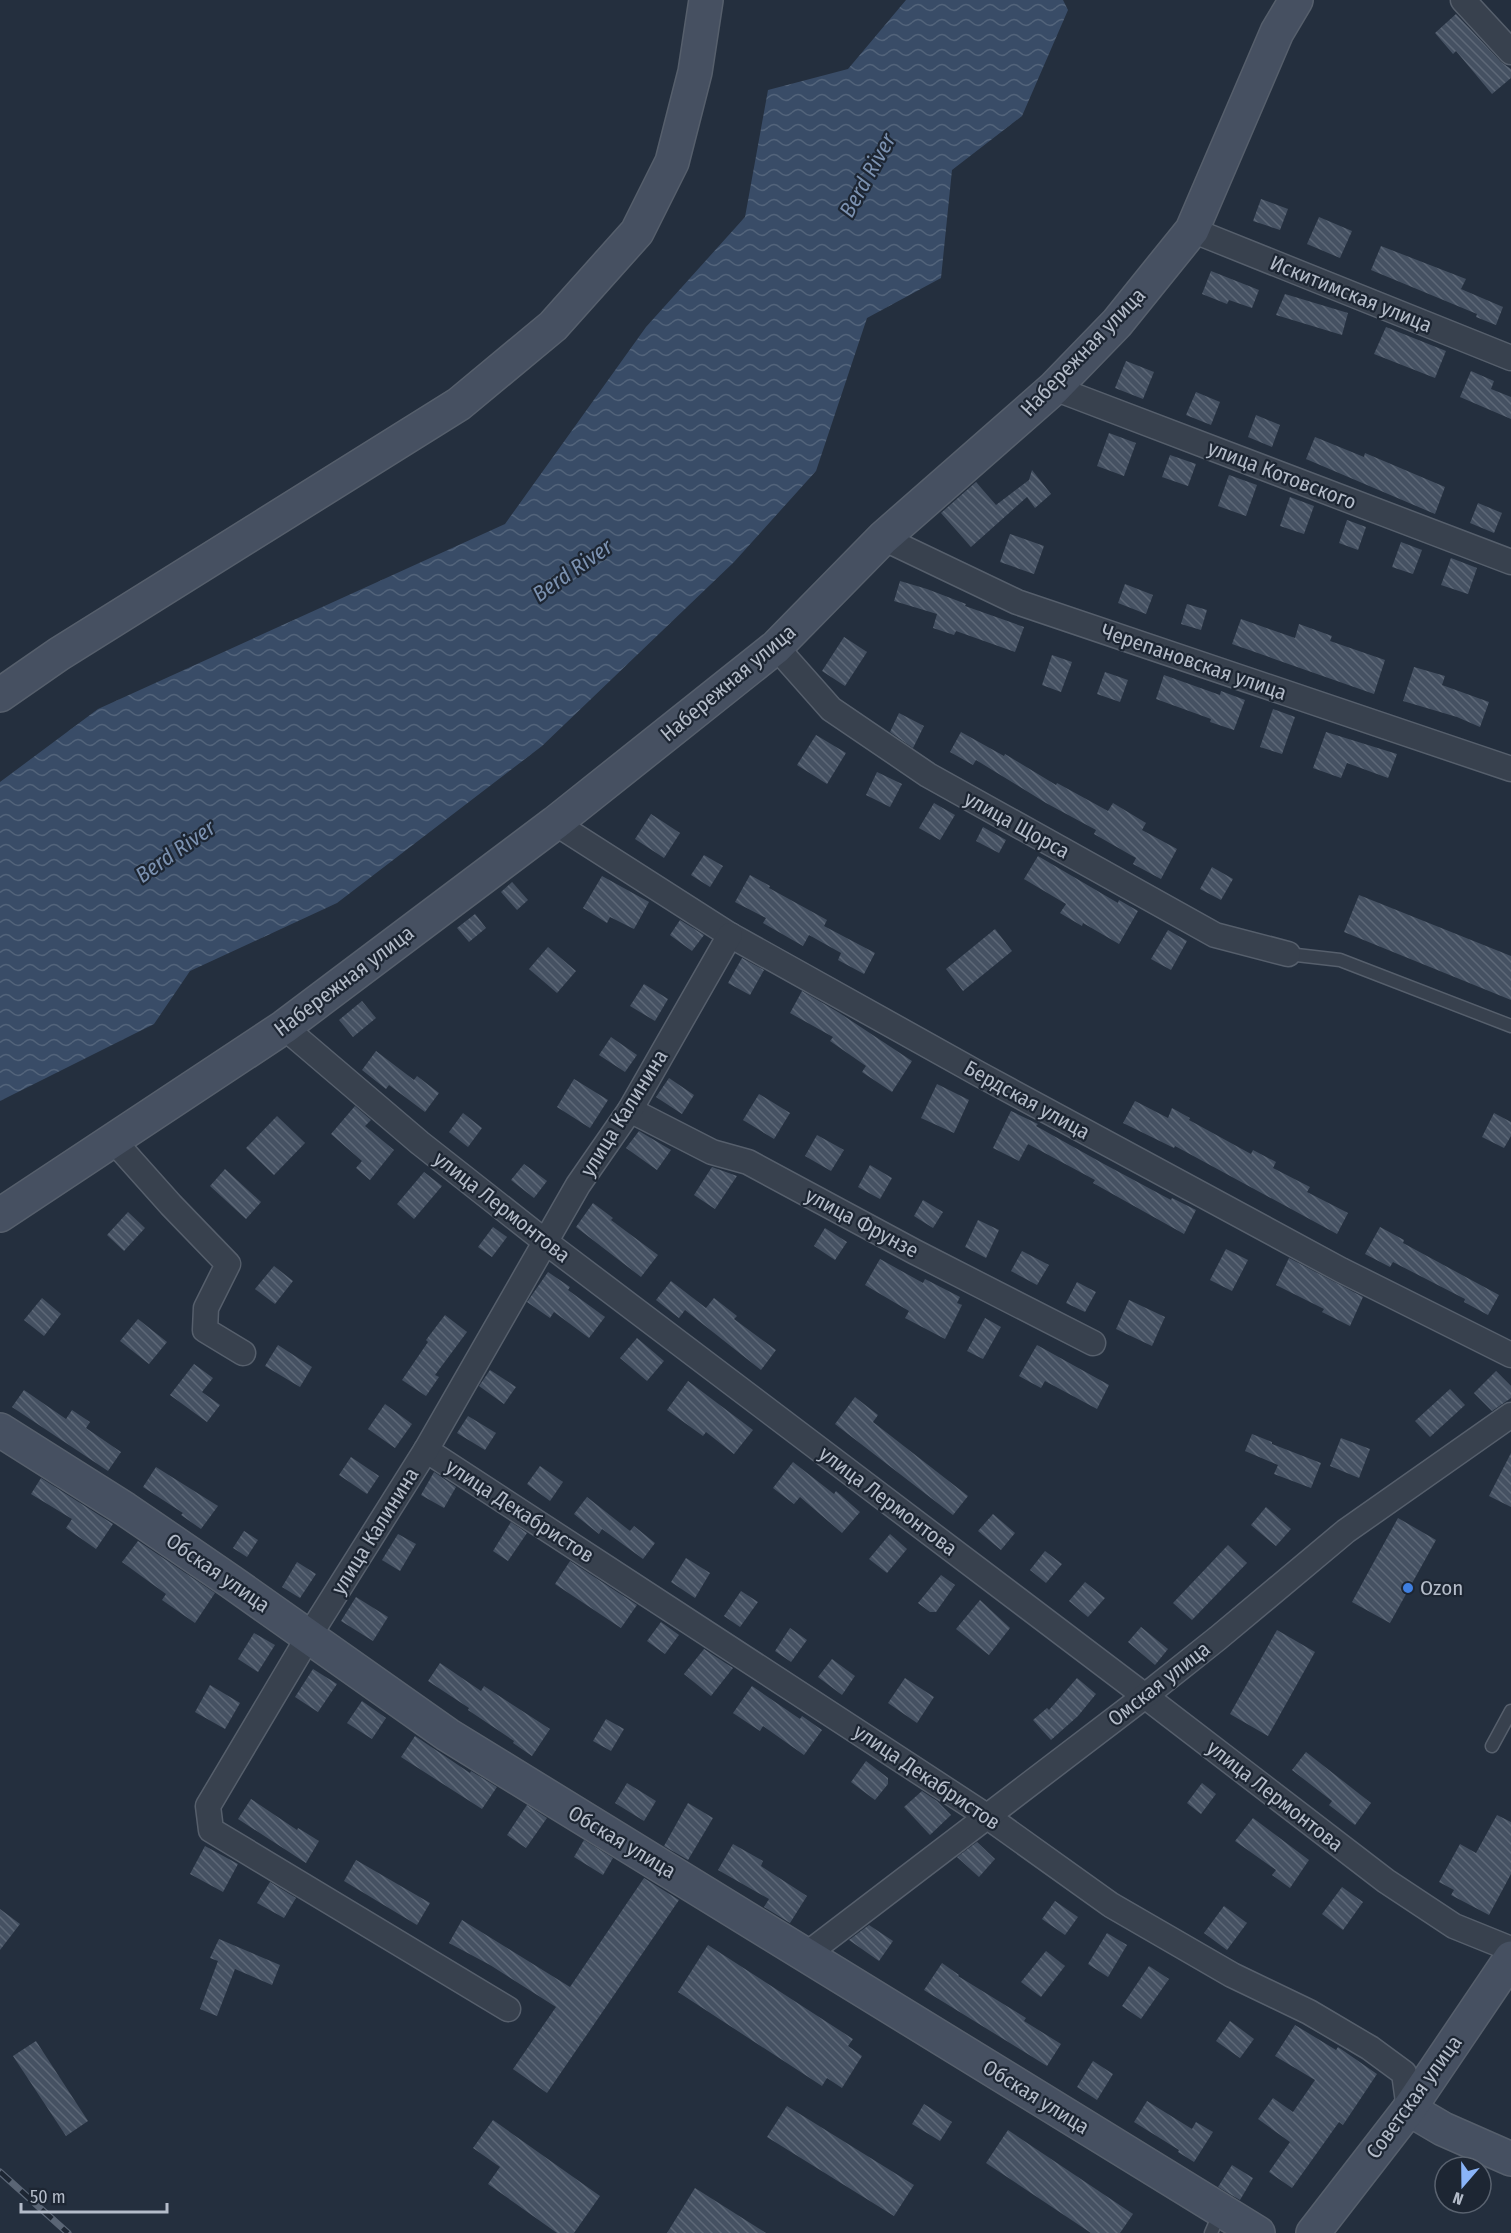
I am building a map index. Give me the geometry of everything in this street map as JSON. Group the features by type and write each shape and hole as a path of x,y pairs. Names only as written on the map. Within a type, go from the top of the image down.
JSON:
{"street":[{"path":"0,695 59,654 459,404 553,326 637,232 672,162 695,72 706,0"},
{"name":"Набережная улица","path":"0,1215 284,1026 555,823 776,647 883,538 1054,388 1117,323 1192,230 1277,32 1296,0"},
{"path":"1463,0 1511,52"},
{"name":"Искитимская улица","path":"1192,230 1511,358"},
{"name":"улица Котовского","path":"1054,388 1511,562"},
{"name":"Черепановская улица","path":"883,538 1017,602 1511,769"},
{"name":"улица Щорса","path":"776,647 831,709 928,775 1215,935 1287,954"},
{"name":"Бердская улица","path":"555,823 730,935 1341,1270 1511,1355"},
{"name":"улица Калинина","path":"508,2009 211,1830 208,1806 309,1636 426,1450 547,1243 578,1185 630,1110 730,935"},
{"name":"улица Лермонтова","path":"284,1026 420,1143 547,1243 1386,1881 1454,1926 1511,1949"},
{"name":"улица Фрунзе","path":"630,1110 712,1152 748,1162 915,1252 1093,1343"},
{"path":"113,1140 228,1264 206,1308 205,1330 243,1353"},
{"name":"Омская улица","path":"807,1954 1145,1696 1346,1531 1511,1415"},
{"name":"Обская улица","path":"0,1430 125,1509 448,1735 807,1954 1216,2222 1258,2233"},
{"name":"улица Декабристов","path":"426,1450 988,1817 1111,1905 1232,1976 1309,2012 1370,2048 1404,2073 1409,2109"},
{"name":"Советская улица","path":"1313,2233 1409,2109 1511,1958"},
{"path":"1409,2109 1443,2129 1511,2159"}],"lane":[{"path":"1287,954 1340,960 1511,1026"},
{"path":"1492,1746 1511,1711"}],"water":[{"name":"Berd River","path":"906,0 1063,0 1068,10 1022,116 952,170 941,278 867,318 816,471 734,562 542,746 337,903 190,971 154,1024 0,1101 0,782 98,709 505,524 646,327 745,217 768,90 848,69"}],"building":[{"path":"1456,14 1501,62 1511,69 1511,78 1492,94 1456,51 1453,54 1435,33"},
{"path":"1261,199 1288,209 1280,230 1253,221"},
{"path":"1319,217 1352,231 1340,258 1307,244"},
{"path":"1381,246 1466,279 1461,289 1503,307 1496,325 1476,317 1477,314 1371,270"},
{"path":"1211,271 1259,290 1252,308 1229,300 1227,304 1202,294"},
{"path":"1285,294 1348,313 1342,335 1276,315"},
{"path":"1386,327 1446,351 1435,378 1374,354"},
{"path":"1126,361 1154,372 1143,399 1115,388"},
{"path":"1471,371 1494,381 1491,389 1511,397 1511,419 1460,397"},
{"path":"1196,392 1220,402 1211,425 1186,415"},
{"path":"1256,415 1280,425 1272,447 1248,437"},
{"path":"1109,433 1136,443 1124,476 1097,466"},
{"path":"1315,437 1364,457 1365,453 1445,487 1435,514 1306,459"},
{"path":"1170,455 1196,464 1188,486 1162,477"},
{"path":"1032,470 1051,494 1035,508 1027,497 971,547 941,513 976,482 996,505 1029,480"},
{"path":"1229,475 1257,485 1246,516 1218,506"},
{"path":"1290,497 1314,506 1304,534 1280,526"},
{"path":"1478,503 1502,513 1494,533 1470,523"},
{"path":"1347,520 1366,527 1358,550 1339,543"},
{"path":"1010,534 1044,546 1034,574 1000,562"},
{"path":"1401,542 1422,550 1413,574 1392,567"},
{"path":"1451,558 1477,568 1468,594 1441,585"},
{"path":"900,581 927,589 966,604 965,606 1024,627 1015,652 956,631 954,635 933,628 937,614 894,601"},
{"path":"1125,584 1153,595 1146,614 1118,603"},
{"path":"1187,604 1207,610 1201,630 1181,624"},
{"path":"1241,619 1295,638 1299,624 1332,636 1330,641 1385,660 1374,694 1232,644"},
{"path":"844,637 867,652 845,686 822,671"},
{"path":"1052,655 1072,662 1061,692 1042,685"},
{"path":"1414,667 1445,676 1442,685 1489,702 1480,727 1457,717 1403,701"},
{"path":"1105,672 1128,680 1120,702 1097,694"},
{"path":"1164,675 1220,695 1221,691 1245,700 1234,730 1156,699"},
{"path":"1273,709 1295,717 1282,754 1260,747"},
{"path":"899,713 924,726 913,748 890,732"},
{"path":"961,732 1108,811 1113,803 1146,823 1142,830 1177,849 1161,879 1133,864 1136,858 1094,834 1096,830 1046,803 976,760 973,765 950,752"},
{"path":"1326,732 1397,754 1388,778 1347,763 1341,778 1313,768"},
{"path":"816,735 846,753 827,784 797,765"},
{"path":"877,772 902,784 890,807 866,795"},
{"path":"934,803 955,815 940,840 919,828"},
{"path":"651,814 680,833 664,858 635,839"},
{"path":"983,827 1006,840 999,853 976,841"},
{"path":"704,855 723,866 710,887 691,875"},
{"path":"1038,856 1118,903 1119,900 1138,911 1119,944 1083,923 1082,926 1060,913 1066,904 1024,879"},
{"path":"1212,867 1233,879 1221,900 1200,889"},
{"path":"750,875 827,920 824,926 875,953 864,974 838,960 841,953 809,935 803,946 763,923 766,918 735,902"},
{"path":"602,876 649,902 634,929 610,917 607,923 583,908"},
{"path":"512,882 528,900 517,910 501,892"},
{"path":"1359,895 1511,956 1511,1000 1344,932"},
{"path":"475,914 486,928 469,942 457,928"},
{"path":"680,920 704,935 692,951 670,935"},
{"path":"995,929 1012,951 963,991 946,969"},
{"path":"1168,930 1187,941 1171,970 1151,959"},
{"path":"548,947 576,971 557,993 529,969"},
{"path":"742,958 764,970 750,995 728,983"},
{"path":"644,984 668,999 655,1021 630,1006"},
{"path":"802,991 912,1061 892,1092 862,1072 866,1066 830,1041 833,1037 790,1013"},
{"path":"362,1001 376,1018 353,1037 339,1020"},
{"path":"611,1037 637,1055 625,1072 599,1055"},
{"path":"376,1051 414,1080 417,1076 439,1093 425,1112 389,1085 386,1089 362,1070"},
{"path":"669,1078 694,1095 682,1114 656,1097"},
{"path":"574,1079 608,1100 590,1128 557,1107"},
{"path":"937,1084 969,1100 954,1133 921,1118"},
{"path":"759,1094 790,1113 774,1139 743,1120"},
{"path":"1135,1101 1168,1118 1172,1108 1190,1118 1189,1120 1251,1154 1253,1150 1276,1162 1273,1168 1310,1187 1307,1192 1348,1213 1337,1234 1175,1146 1174,1148 1123,1123"},
{"path":"355,1106 371,1120 365,1126 394,1150 370,1180 356,1168 362,1161 331,1134"},
{"path":"1011,1111 1171,1200 1172,1198 1196,1210 1184,1234 1093,1183 1095,1180 1028,1144 1019,1161 993,1148"},
{"path":"463,1113 482,1128 468,1147 449,1132"},
{"path":"1494,1113 1511,1122 1511,1136 1504,1148 1482,1137"},
{"path":"277,1116 305,1143 274,1175 246,1148"},
{"path":"639,1131 671,1150 657,1170 626,1148"},
{"path":"817,1135 844,1150 831,1171 805,1156"},
{"path":"524,1164 547,1181 534,1198 511,1180"},
{"path":"870,1165 892,1178 880,1199 858,1187"},
{"path":"712,1167 737,1176 715,1209 694,1195"},
{"path":"225,1169 261,1202 246,1219 210,1186"},
{"path":"424,1172 442,1186 414,1219 397,1204"},
{"path":"923,1200 943,1212 933,1228 914,1216"},
{"path":"593,1203 613,1218 611,1220 658,1255 641,1277 576,1227"},
{"path":"128,1212 145,1228 124,1251 107,1235"},
{"path":"978,1220 999,1230 986,1258 965,1247"},
{"path":"493,1227 507,1237 492,1257 478,1247"},
{"path":"1380,1227 1404,1240 1403,1243 1499,1295 1488,1315 1464,1302 1465,1299 1393,1262 1390,1267 1365,1254"},
{"path":"825,1228 847,1242 835,1260 814,1246"},
{"path":"1226,1249 1248,1260 1232,1291 1210,1280"},
{"path":"1022,1251 1049,1265 1037,1285 1011,1271"},
{"path":"1289,1258 1363,1297 1350,1326 1322,1312 1324,1309 1276,1285"},
{"path":"880,1259 923,1283 925,1279 960,1297 957,1303 962,1305 945,1339 905,1318 909,1311 865,1285"},
{"path":"274,1266 293,1281 275,1304 255,1289"},
{"path":"548,1272 570,1287 568,1290 605,1317 589,1338 554,1312 550,1318 527,1302"},
{"path":"671,1281 706,1308 714,1298 737,1316 734,1319 776,1350 761,1370 685,1310 679,1318 656,1300"},
{"path":"1077,1282 1096,1292 1085,1312 1066,1303"},
{"path":"42,1298 61,1314 44,1336 24,1320"},
{"path":"1129,1300 1165,1317 1152,1346 1116,1329"},
{"path":"445,1315 467,1332 435,1375 439,1377 426,1396 402,1380 428,1342 426,1340"},
{"path":"985,1318 1001,1327 983,1359 967,1351"},
{"path":"138,1319 167,1342 149,1364 120,1341"},
{"path":"637,1338 664,1361 647,1381 620,1358"},
{"path":"278,1345 312,1367 300,1387 265,1366"},
{"path":"1037,1345 1109,1385 1097,1409 1045,1381 1041,1388 1019,1376"},
{"path":"194,1364 213,1378 202,1392 220,1405 207,1422 170,1395"},
{"path":"490,1370 516,1387 504,1404 479,1386"},
{"path":"1496,1371 1511,1386 1511,1398 1492,1411 1474,1393"},
{"path":"688,1381 753,1430 734,1454 706,1432 703,1436 667,1410"},
{"path":"1450,1389 1465,1405 1430,1437 1415,1421"},
{"path":"24,1390 66,1419 72,1410 90,1422 86,1428 121,1452 108,1471 12,1407"},
{"path":"855,1397 878,1415 873,1422 968,1496 953,1515 835,1424"},
{"path":"385,1404 412,1424 395,1448 368,1429"},
{"path":"468,1416 496,1433 485,1450 457,1433"},
{"path":"1252,1434 1321,1463 1311,1488 1274,1474 1278,1465 1245,1451"},
{"path":"1341,1438 1370,1449 1359,1478 1330,1466"},
{"path":"1511,1453 1511,1507 1489,1496"},
{"path":"351,1457 379,1476 367,1494 339,1475"},
{"path":"793,1462 834,1494 836,1491 860,1512 842,1533 800,1497 794,1504 773,1488"},
{"path":"540,1466 563,1482 550,1501 527,1484"},
{"path":"156,1467 218,1506 201,1529 181,1515 183,1513 143,1487"},
{"path":"434,1472 456,1487 444,1508 421,1495"},
{"path":"41,1478 113,1524 96,1549 66,1528 72,1519 31,1494"},
{"path":"587,1497 630,1531 634,1526 655,1543 643,1559 602,1529 599,1534 574,1514"},
{"path":"1266,1507 1291,1529 1276,1546 1251,1525"},
{"path":"993,1514 1015,1533 1001,1550 978,1531"},
{"path":"1398,1518 1436,1540 1390,1623 1352,1602"},
{"path":"511,1522 527,1533 508,1561 493,1551"},
{"path":"244,1531 258,1540 247,1557 233,1548"},
{"path":"398,1534 416,1544 400,1571 382,1560"},
{"path":"890,1534 907,1549 887,1573 869,1559"},
{"path":"138,1541 215,1593 195,1623 162,1600 166,1594 122,1562"},
{"path":"1228,1545 1247,1563 1192,1620 1173,1603"},
{"path":"1045,1551 1062,1564 1046,1583 1030,1570"},
{"path":"686,1558 710,1573 695,1598 671,1582"},
{"path":"570,1561 637,1605 621,1628 555,1584"},
{"path":"297,1562 316,1574 300,1598 282,1587"},
{"path":"941,1575 955,1585 936,1612 930,1612 918,1603"},
{"path":"1085,1582 1105,1598 1088,1617 1069,1601"},
{"path":"741,1591 758,1602 740,1627 724,1616"},
{"path":"356,1597 388,1617 373,1641 341,1621"},
{"path":"980,1600 1010,1628 989,1655 956,1629"},
{"path":"661,1622 679,1635 665,1654 647,1641"},
{"path":"1141,1627 1168,1649 1155,1665 1128,1642"},
{"path":"790,1628 807,1640 791,1662 775,1651"},
{"path":"1277,1630 1315,1652 1268,1736 1230,1714"},
{"path":"254,1633 275,1645 258,1672 238,1659"},
{"path":"704,1649 733,1668 711,1696 684,1674"},
{"path":"832,1659 855,1676 842,1695 818,1677"},
{"path":"440,1663 481,1691 484,1686 550,1729 532,1756 468,1710 469,1708 428,1681"},
{"path":"313,1669 337,1684 318,1712 295,1697"},
{"path":"905,1678 934,1697 917,1723 888,1703"},
{"path":"1077,1678 1096,1694 1078,1716 1051,1740 1033,1720 1047,1708 1049,1710"},
{"path":"210,1685 240,1703 225,1729 195,1712"},
{"path":"752,1686 800,1719 802,1716 822,1730 804,1755 763,1726 760,1731 733,1713"},
{"path":"362,1701 386,1718 372,1739 347,1723"},
{"path":"606,1719 624,1729 611,1751 593,1741"},
{"path":"415,1736 470,1773 471,1771 497,1787 482,1809 401,1757"},
{"path":"1306,1752 1371,1803 1355,1825 1329,1805 1332,1801 1292,1770"},
{"path":"866,1761 888,1778 888,1784 875,1800 851,1782"},
{"path":"627,1783 656,1801 644,1821 615,1803"},
{"path":"1202,1783 1216,1794 1201,1814 1187,1803"},
{"path":"922,1791 937,1801 951,1815 930,1835 904,1807"},
{"path":"251,1799 297,1830 298,1828 319,1841 306,1863 238,1819"},
{"path":"688,1803 713,1818 688,1860 664,1846"},
{"path":"527,1805 547,1818 526,1848 507,1835"},
{"path":"1497,1815 1511,1822 1511,1874 1489,1915 1451,1895 1454,1890 1439,1882 1460,1844 1476,1853"},
{"path":"1253,1818 1309,1860 1290,1888 1272,1875 1276,1870 1235,1841"},
{"path":"584,1840 613,1858 603,1875 574,1857"},
{"path":"977,1842 995,1859 979,1877 957,1857"},
{"path":"733,1844 763,1861 761,1866 807,1896 790,1923 764,1907 769,1899 718,1870"},
{"path":"205,1846 238,1864 223,1892 190,1874"},
{"path":"356,1860 430,1903 417,1925 344,1881"},
{"path":"644,1878 679,1900 547,2093 513,2069 556,2007 490,1965 449,1943 462,1920 570,1987"},
{"path":"270,1882 296,1898 284,1918 257,1903"},
{"path":"1342,1887 1363,1902 1343,1930 1322,1914"},
{"path":"1055,1901 1078,1917 1065,1935 1042,1919"},
{"path":"1224,1906 1247,1923 1227,1950 1204,1933"},
{"path":"0,1909 20,1924 0,1950"},
{"path":"869,1925 893,1941 879,1961 849,1940"},
{"path":"1107,1933 1127,1945 1108,1977 1088,1964"},
{"path":"219,1939 280,1965 272,1985 235,1969 217,2016 200,2009 218,1961 210,1958"},
{"path":"708,1945 853,2039 848,2046 862,2056 842,2088 827,2078 822,2086 678,1992"},
{"path":"1046,1951 1065,1966 1041,1997 1021,1982"},
{"path":"942,1963 958,1976 1026,2018 1024,2021 1061,2044 1047,2066 924,1990"},
{"path":"1149,1966 1169,1979 1141,2019 1122,2006"},
{"path":"1230,2021 1254,2039 1240,2058 1216,2041"},
{"path":"1295,2025 1336,2050 1338,2047 1377,2074 1343,2125 1339,2122 1292,2188 1269,2172 1290,2142 1258,2119 1273,2098 1293,2112 1315,2080 1275,2056"},
{"path":"36,2041 88,2121 66,2136 13,2056"},
{"path":"1093,2061 1113,2074 1097,2100 1077,2087"},
{"path":"1147,2101 1192,2129 1196,2122 1213,2132 1194,2162 1134,2122"},
{"path":"924,2104 952,2122 940,2141 912,2124"},
{"path":"787,2106 914,2185 894,2216 767,2137"},
{"path":"493,2120 600,2196 574,2233 557,2233 488,2184 500,2167 473,2148"},
{"path":"1008,2130 1133,2214 1120,2233 1091,2233 986,2163"},
{"path":"1232,2165 1253,2178 1240,2200 1218,2187"},
{"path":"695,2188 766,2233 667,2233"}],"railway":[{"path":"0,2172 68,2233"}],"place":[{"name":"Ozon","path":"1408,1588"}]}
